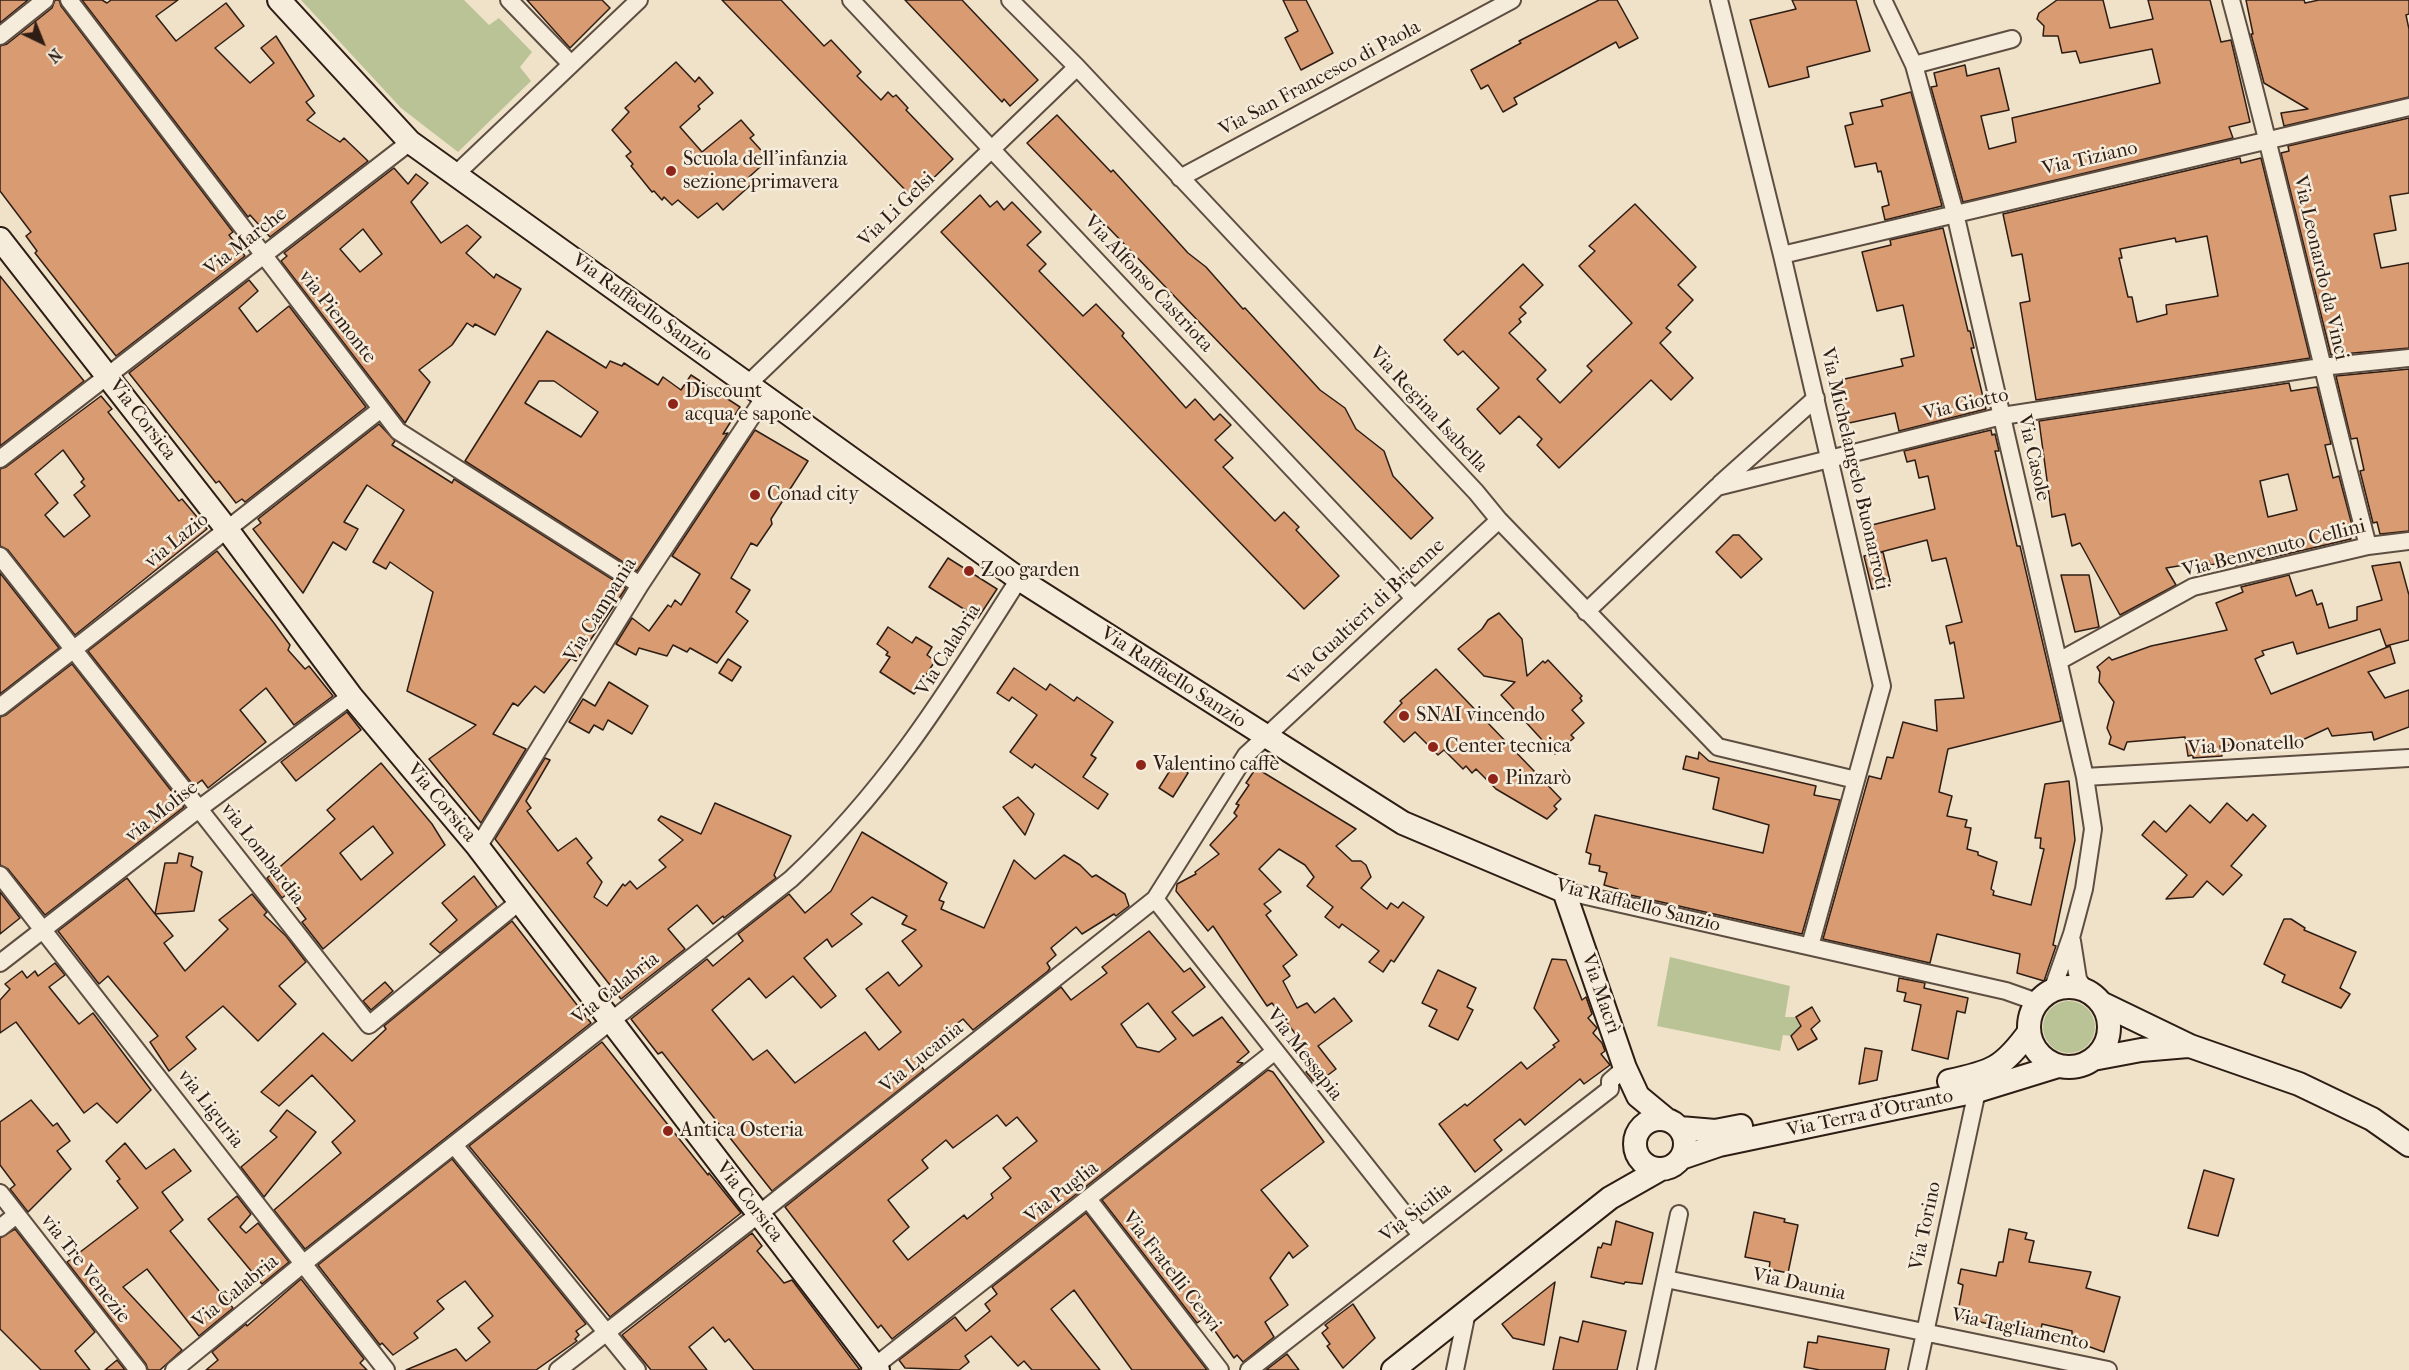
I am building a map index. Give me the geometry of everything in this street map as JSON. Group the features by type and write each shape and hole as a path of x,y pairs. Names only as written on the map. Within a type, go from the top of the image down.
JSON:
{"street":[{"path":"0,36 45,0"},
{"name":"via Piemonte","path":"69,0 398,431 640,585"},
{"name":"Via Raffaello Sanzio","path":"279,0 410,142 1019,579 1403,823 1564,891 2006,991 2044,996"},
{"path":"509,0 571,64"},
{"path":"456,174 639,0"},
{"name":"Via Alfonso Castriota","path":"851,0 1414,598"},
{"name":"Via San Francesco di Paola","path":"1180,178 1512,0"},
{"name":"Via Michelangelo Buonarroti","path":"1719,0 1816,398 1882,686 1810,946"},
{"name":"Via Casole","path":"1882,0 1914,64 1954,213 2085,777 2093,830 2084,889 2072,934 2044,996"},
{"name":"Via Leonardo da Vinci","path":"2231,0 2269,138 2321,367 2368,546"},
{"name":"Via Regina Isabella","path":"1012,1 1077,67 1586,612 1718,747 1856,780"},
{"path":"1914,64 2012,39"},
{"name":"Via Li Gelsi","path":"756,391 991,149 1077,67"},
{"name":"Via Tiziano","path":"1782,255 2269,138 2409,107"},
{"name":"Via Marche","path":"108,375 410,142"},
{"name":"Via Corsica","path":"0,239 226,528 351,696 520,901 874,1369"},
{"name":"Via Giotto","path":"1717,487 2002,416 2321,367 2409,358"},
{"path":"0,459 108,375"},
{"name":"Via Campania","path":"478,848 756,391"},
{"path":"1586,612 1717,487 1816,398"},
{"name":"via Lazio","path":"0,707 381,409"},
{"name":"Via Gualtieri di Brienne","path":"1265,737 1499,520"},
{"name":"Via Benvenuto Cellini","path":"2059,661 2193,587 2368,546 2409,541"},
{"name":"via Lombardia","path":"0,556 369,1025 520,901"},
{"name":"Via Calabria","path":"174,1370 304,1263 791,879 856,813 930,719 1019,579"},
{"name":"via Molise","path":"0,963 200,808 351,696"},
{"name":"Via Lucania","path":"558,1370 759,1214 1155,899 1246,755 1265,737"},
{"name":"Via Donatello","path":"2085,777 2409,758"},
{"name":"via Liguria","path":"0,875 386,1370"},
{"name":"Via Macrì","path":"1564,891 1625,1068 1638,1096 1639,1130"},
{"name":"Via Messapia","path":"1155,899 1421,1235"},
{"name":"Via Casole","path":"2072,934 2073,959 2078,979 2093,996"},
{"path":"2190,1046 2141,1050 2093,1059 2076,1066 2058,1066 2042,1057 2031,1041 2029,1032 2032,1011 2044,996 2062,987 2093,996 2190,1046 2299,1083 2372,1119 2409,1145"},
{"path":"2093,996 2107,1012 2109,1033 2106,1043 2093,1059"},
{"name":"Via Terra d'Otranto","path":"1673,1124 1715,1131 1974,1076 1992,1071 2013,1054 2029,1032"},
{"name":"Via Puglia","path":"874,1369 1275,1052"},
{"name":"Via Terra d'Otranto","path":"1681,1158 1719,1145 1977,1091 2058,1066"},
{"name":"Via Sicilia","path":"1249,1370 1610,1089 1610,1081 1625,1068"},
{"name":"Via Torino","path":"1917,1370 1977,1091"},
{"name":"Via Macrì","path":"1638,1096 1673,1124"},
{"path":"1610,1198 1636,1153 1635,1138 1639,1130 1651,1120 1673,1124 1686,1143 1681,1158 1669,1168 1661,1169 1646,1165 1636,1153"},
{"path":"454,1145 637,1370"},
{"path":"1393,1370 1610,1198 1661,1169"},
{"name":"via Tre Venezie","path":"0,1193 138,1370"},
{"name":"Via Fratelli Cervi","path":"1088,1199 1220,1370"},
{"path":"1646,1370 1679,1214"},
{"path":"0,1228 16,1215"},
{"name":"Via Daunia","path":"1666,1279 1924,1332"},
{"path":"1455,1370 1467,1312"},
{"name":"Via Tagliamento","path":"1924,1332 2108,1370"}],"green space":[{"path":"301,0 464,0 489,25 499,18 532,52 520,67 531,81 458,152 401,108"},
{"path":"1670,957 1790,986 1785,1017 1796,1017 1812,1007 1820,1021 1811,1029 1817,1039 1798,1050 1791,1036 1783,1035 1780,1051 1657,1026"},
{"path":"2064,1001 2074,1001 2088,1008 2095,1027 2088,1046 2074,1053 2064,1053 2054,1049 2047,1042 2043,1032 2043,1022 2047,1012 2054,1005"}],"building":[{"path":"0,0 28,0 0,23"},
{"path":"55,0 59,0 61,6 233,232 229,235 245,256 116,356 35,253 37,251 26,236 31,232 0,191 0,46 7,44 52,8"},
{"path":"82,0 102,0 107,3 111,0 178,0 156,16 176,41 226,3 244,26 215,48 250,83 274,63 261,48 276,36 314,96 306,102 315,113 307,120 340,142 344,138 368,161 270,237 250,215 248,217"},
{"path":"527,0 602,0 610,8 570,48"},
{"path":"722,0 781,0 824,46 831,40 861,72 857,76 881,100 888,92 893,97 896,95 908,108 906,110 953,159 913,198"},
{"path":"905,0 962,0 1038,80 1010,106 1004,99 1002,102"},
{"path":"1283,0 1306,0 1333,53 1301,70 1285,38 1298,31"},
{"path":"1599,0 1617,0 1638,38 1619,48 1616,42 1514,98 1517,104 1503,112 1488,85 1481,89 1471,70 1521,43 1519,41"},
{"path":"1792,0 1856,0 1870,51 1807,67 1809,77 1769,87 1750,20 1796,9"},
{"path":"2057,0 2103,0 2110,28 2153,19 2148,0 2210,0 2221,42 2231,40 2250,122 2229,127 2233,138 1963,202 1931,87 1937,86 1934,73 1965,65 1967,76 1999,68 2009,110 1981,116 1989,149 2016,142 2012,118 2160,83 2152,49 2080,63 2076,51 2062,53 2058,36 2043,36 2044,26 2037,19 2039,13"},
{"path":"2246,0 2304,0 2305,3 2319,0 2409,0 2409,14 2406,15 2409,29 2409,97 2284,126 2281,113 2308,109 2264,83 2251,34 2253,34"},
{"path":"676,62 695,82 699,77 713,93 698,106 700,109 680,127 702,152 741,120 754,135 750,138 769,159 749,177 754,182 723,210 717,203 698,218 678,200 672,205 664,197 662,200 654,191 652,192 631,166 633,164 626,156 631,152 612,130 629,112 625,108"},
{"path":"1911,92 1942,206 1885,220 1882,207 1889,205 1881,171 1878,172 1876,163 1855,167 1845,126 1853,124 1850,113 1883,106 1881,100"},
{"path":"1057,115 1111,172 1113,170 1188,253 1206,267 1320,390 1345,408 1356,429 1384,451 1393,476 1433,518 1411,539 1027,143"},
{"path":"2409,118 2409,193 2390,196 2396,230 2374,234 2381,268 2409,263 2409,348 2331,355 2281,153 2289,151 2288,146"},
{"path":"2240,158 2241,163 2261,158 2310,358 2036,400 2020,303 2030,301 2022,254 2012,256 2003,214","holes":["2207,236 2218,296 2166,305 2167,314 2137,322 2132,297 2128,297 2119,258 2122,258 2120,249 2175,238 2176,242"]},
{"path":"394,168 408,184 416,174 428,183 411,202 441,243 467,225 481,237 466,253 494,278 496,274 521,289 495,335 475,324 473,327 467,323 452,345 419,370 430,382 405,423 281,261 287,256 284,253","holes":["363,229 382,254 360,272 340,249"]},
{"path":"980,195 990,207 997,201 1004,210 1012,202 1041,232 1027,245 1046,264 1039,271 1083,316 1096,304 1124,333 1122,336 1186,408 1195,399 1214,420 1220,414 1231,425 1215,440 1233,458 1223,467 1275,521 1284,512 1299,527 1296,530 1339,576 1304,609 941,232"},
{"path":"1635,204 1696,267 1678,285 1693,300 1666,328 1671,332 1660,343 1693,378 1671,400 1651,380 1559,468 1537,445 1542,439 1519,416 1500,434 1477,409 1499,388 1463,351 1458,355 1444,340 1523,264 1543,285 1520,307 1526,313 1519,319 1521,322 1509,333 1546,370 1537,379 1560,403 1592,371 1587,366 1632,323 1579,266 1595,251 1589,246"},
{"path":"1943,228 1968,331 1970,331 1974,348 1971,348 1986,409 1899,431 1895,413 1840,425 1833,395 1843,393 1840,380 1903,366 1901,359 1914,356 1903,305 1877,311 1862,252 1891,245 1890,240"},
{"path":"0,276 84,381 0,446"},
{"path":"249,280 258,291 239,308 257,332 289,306 366,407 245,502 242,499 236,503 219,481 216,483 129,373"},
{"path":"547,331 606,368 610,361 622,366 624,363 658,385 663,377 681,390 691,375 740,407 723,434 728,433 637,571 465,461","holes":["539,381 554,381 598,412 581,437 525,403"]},
{"path":"2409,369 2409,531 2380,534 2377,522 2373,523 2360,471 2364,470 2357,438 2351,439 2336,376"},
{"path":"2289,383 2291,391 2317,387 2331,444 2325,445 2333,478 2339,476 2353,529 2349,530 2351,539 2235,566 2234,560 2210,565 2209,561 2166,568 2176,585 2120,615 2080,543 2072,546 2065,514 2052,517 2039,421","holes":["2288,474 2297,510 2268,517 2260,481"]},
{"path":"101,396 112,409 108,412 179,501 182,499 207,529 75,635 8,550 0,546 0,469 6,467","holes":["63,450 84,479 81,482 85,486 74,495 90,516 64,537 45,515 58,503 35,474"]},
{"path":"379,424 395,441 392,445 452,483 454,479 626,588 576,661 571,658 544,693 535,686 518,706 513,703 493,734 526,749 481,823 429,759 476,725 407,691 433,592 390,562 386,569 373,562 404,510 367,485 344,522 358,529 346,550 333,542 303,593 253,529 261,523 258,519"},
{"path":"755,430 808,461 771,519 772,524 757,546 751,543 731,578 750,590 736,612 748,621 717,663 690,648 687,652 673,645 667,656 639,648 636,655 616,644 632,618 649,631 668,605 671,607 675,600 681,605 700,574 672,556"},
{"path":"1991,430 1992,435 1995,434 1999,451 1995,451 2061,721 1948,749 1939,792 1952,796 1947,816 1967,820 1965,827 1971,828 1967,849 1997,862 1991,889 1994,891 1993,895 2031,905 2044,849 2040,848 2041,838 2035,838 2045,784 2069,781 2075,840 2053,945 2056,946 2044,981 2017,973 2020,954 1937,934 1930,963 1823,939 1869,776 1881,779 1887,757 1893,758 1903,722 1937,731 1935,700 1964,698 1954,642 1950,644 1946,626 1962,622 1946,558 1932,561 1927,540 1877,553 1872,525 1935,509 1928,476 1919,478 1915,460 1907,462 1904,451"},
{"path":"1733,535 1739,535 1762,559 1741,578 1716,552"},
{"path":"217,551 290,645 288,650 305,669 309,666 333,696 294,725 266,688 240,710 266,742 208,788 202,780 194,786 88,651"},
{"path":"1883,552 1891,585 1872,589 1864,556"},
{"path":"948,558 997,589 978,618 929,587"},
{"path":"2400,562 2409,595 2409,640 2386,646 2380,629 2297,654 2293,642 2262,651 2264,655 2255,659 2271,694 2390,646 2395,663 2368,672 2385,698 2409,690 2409,727 2374,740 2372,732 2332,736 2328,728 2296,743 2294,739 2269,748 2266,741 2220,746 2222,756 2193,758 2193,755 2188,756 2185,737 2127,742 2124,750 2109,744 2111,737 2107,728 2114,702 2099,682 2100,672 2097,667 2109,657 2112,660 2151,646 2227,630 2216,603 2243,592 2241,587 2289,575 2296,596 2312,590 2317,605 2322,603 2329,628 2357,620 2357,607 2382,600 2372,566"},
{"path":"0,573 59,648 0,694"},
{"path":"2061,575 2089,575 2099,627 2075,632"},
{"path":"1499,613 1522,639 1527,676 1543,661 1545,663 1548,660 1582,696 1580,698 1582,701 1572,710 1584,723 1571,735 1574,738 1555,754 1501,695 1515,682 1484,676 1458,649 1482,629 1488,620"},
{"path":"888,627 912,643 916,637 932,647 927,655 935,661 914,694 880,672 890,657 886,655 888,652 877,644"},
{"path":"728,659 741,667 732,681 719,673"},
{"path":"72,664 184,807 45,915 8,869 0,865 0,717 6,715"},
{"path":"1014,668 1046,690 1050,684 1074,701 1077,697 1113,722 1091,755 1096,758 1083,777 1108,794 1098,809 1035,764 1032,768 1010,752 1037,715 1012,697 1009,701 997,693"},
{"path":"1436,669 1561,799 1554,806 1557,809 1547,819 1496,789 1476,769 1472,773 1466,766 1463,769 1444,750 1438,755 1415,732 1404,742 1384,722 1402,703 1400,701"},
{"path":"609,682 648,706 632,734 608,720 603,730 594,725 589,733 569,722 583,699 595,706"},
{"path":"347,712 361,730 296,781 281,762"},
{"path":"1699,752 1709,761 1816,786 1814,795 1840,800 1802,934 1617,892 1618,889 1604,885 1607,873 1599,871 1600,866 1589,864 1591,854 1586,852 1595,815 1763,853 1769,825 1713,809 1719,778 1683,769 1686,756 1698,759"},
{"path":"545,758 550,760 526,801 531,808 527,811 558,851 576,838 592,858 587,863 602,882 594,897 607,906 623,884 625,886 630,881 637,889 666,867 659,860 683,840 658,820 661,816 701,834 715,803 791,836 774,875 776,878 713,924 697,905 668,929 685,949 621,999 495,839"},
{"path":"381,763 432,824 445,845 323,949 302,922 306,919 287,894 282,898 267,878 335,819 327,810","holes":["373,826 393,853 361,880 340,853"]},
{"path":"1174,764 1188,773 1173,797 1159,788"},
{"path":"1256,768 1356,829 1336,846 1352,861 1361,861 1366,865 1371,877 1361,888 1387,909 1391,903 1398,908 1403,902 1424,917 1394,962 1391,960 1383,972 1369,962 1379,951 1342,924 1339,928 1325,917 1333,907 1307,886 1314,877 1305,865 1279,849 1259,869 1281,892 1264,904 1271,911 1266,915 1297,955 1283,966 1290,976 1283,981 1297,1008 1307,1003 1315,1013 1334,998 1352,1021 1318,1046 1336,1069 1316,1084 1306,1072 1313,1067 1292,1039 1297,1036 1272,1003 1267,1006 1213,926 1208,931 1176,891 1177,884 1196,874 1195,872 1219,854 1210,845 1237,816 1234,813 1239,805 1236,804 1249,785 1246,783"},
{"path":"1018,797 1034,814 1025,835 1003,807"},
{"path":"2227,803 2247,821 2253,814 2266,826 2231,866 2242,875 2223,895 2207,881 2193,897 2166,899 2187,875 2142,835 2154,821 2166,832 2190,805 2210,823"},
{"path":"862,832 947,883 939,900 944,902 941,909 984,928 1014,860 1035,879 1064,855 1080,865 1092,877 1096,875 1125,894 1129,906 1116,916 1114,914 1082,934 1076,927 1051,948 1056,955 1047,963 1050,968 1048,971 973,1030 963,1019 939,1037 944,1043 919,1064 924,1070 772,1191 662,1052 658,1054 631,1019 707,959 713,966 743,941 738,934 789,894 805,913 831,891","holes":["872,897 907,916 902,924 916,930 902,941 922,966 899,986 888,972 866,989 901,1032 879,1050 865,1032 795,1083 767,1050 753,1060 712,1010 749,978 766,998 793,976 821,1008 836,996 804,958 827,939 832,947 862,924 851,914"]},
{"path":"179,853 193,857 191,866 202,872 194,911 155,914 165,863 177,863"},
{"path":"474,876 497,907 440,953 430,944 457,920 442,903"},
{"path":"127,878 173,936 164,943 185,971 228,929 219,920 252,894 267,912 264,915 286,936 306,962 279,986 296,1004 258,1041 223,1006 186,1037 196,1049 169,1071 150,1042 158,1036 108,976 99,984 58,931"},
{"path":"0,892 20,918 0,934"},
{"path":"2284,919 2291,919 2305,928 2304,930 2356,952 2340,988 2350,994 2341,1008 2282,982 2285,975 2264,964"},
{"path":"512,921 591,1023 305,1249 274,1210 341,1153 332,1142 355,1121 312,1075 279,1106 261,1092 323,1033 352,1061 386,1029 384,1026"},
{"path":"1149,931 1184,972 1190,968 1205,987 1172,1012 1193,1036 1222,1017 1249,1052 1237,1062 1243,1063 892,1339 881,1325 878,1328 785,1207 1061,987 1071,1000 1107,973 1102,967","holes":["1148,1003 1176,1039 1159,1052 1137,1047 1121,1024","997,1115 1006,1126 1017,1117 1037,1141 1003,1168 1011,1178 991,1194 993,1198 967,1219 964,1215 908,1260 893,1241 909,1227 888,1200 928,1168 922,1160 946,1140 953,1148"]},
{"path":"1552,959 1566,960 1582,1000 1586,997 1592,1014 1588,1018 1597,1028 1593,1033 1602,1043 1605,1051 1601,1054 1610,1065 1584,1084 1580,1079 1525,1125 1520,1119 1494,1140 1502,1150 1475,1172 1439,1124 1465,1104 1467,1106 1521,1062 1527,1069 1555,1047 1553,1045 1559,1041 1534,1008"},
{"path":"55,963 65,975 49,987 79,1024 93,1013 151,1090 117,1123 97,1103 84,1113 16,1022 0,1033 0,1000 10,989 5,984 22,971 27,978 35,971 38,976"},
{"path":"1438,970 1476,988 1467,1007 1473,1010 1458,1040 1429,1026 1437,1010 1422,1003"},
{"path":"1899,978 1925,983 1924,988 1968,998 1965,1013 1957,1011 1948,1059 1912,1050 1921,1005 1904,1001 1906,993 1897,991"},
{"path":"385,982 393,991 371,1010 363,1001"},
{"path":"1812,1007 1820,1021 1811,1029 1817,1039 1798,1050 1791,1036 1801,1026 1796,1017"},
{"path":"602,1042 741,1213 610,1317 469,1146"},
{"path":"1865,1048 1882,1051 1877,1080 1859,1084"},
{"path":"1268,1070 1273,1072 1324,1142 1261,1190 1308,1246 1293,1258 1289,1252 1270,1278 1288,1305 1265,1322 1274,1337 1243,1362 1237,1355 1234,1358 1205,1317 1197,1323 1102,1200"},
{"path":"31,1100 53,1126 57,1123 70,1141 57,1151 71,1169 28,1212 10,1189 15,1185 0,1165 0,1122"},
{"path":"287,1110 316,1132 264,1197 241,1167 277,1137 270,1131"},
{"path":"125,1143 146,1169 174,1149 191,1171 162,1192 183,1220 170,1231 233,1308 199,1336 147,1269 123,1287 182,1350 160,1370 148,1370 146,1364 67,1262 138,1208 117,1181 120,1179 106,1161"},
{"path":"452,1159 586,1324 576,1331 579,1335 575,1339 577,1341 536,1370 406,1370 456,1349 466,1361 490,1342 478,1328 493,1316 465,1281 437,1301 444,1309 414,1333 418,1338 393,1355 382,1343 380,1345 318,1265"},
{"path":"2204,1170 2234,1179 2218,1236 2188,1228"},
{"path":"237,1196 251,1214 240,1227 246,1233 258,1223 289,1262 262,1284 208,1219"},
{"path":"1754,1212 1785,1219 1784,1222 1798,1225 1788,1273 1769,1269 1770,1262 1745,1257"},
{"path":"1086,1213 1207,1370 1132,1370 1074,1290 1051,1309 1100,1370 1032,1370 1024,1361 1018,1366 991,1336 965,1356 969,1362 959,1370 905,1368 899,1360 955,1317 966,1331 990,1311 985,1304 997,1294 992,1287"},
{"path":"1616,1221 1653,1233 1642,1284 1625,1282 1624,1284 1591,1277 1598,1247 1601,1248 1603,1243 1611,1245"},
{"path":"15,1229 95,1332 75,1351 90,1370 41,1370 0,1329 0,1238"},
{"path":"2009,1229 2027,1233 2025,1239 2034,1241 2029,1262 2091,1272 2086,1288 2120,1297 2104,1352 2072,1336 2072,1331 2042,1324 2040,1335 1957,1317 1963,1285 1958,1283 1961,1269 1996,1276 1999,1262 2003,1262"},
{"path":"752,1233 762,1246 757,1251 784,1283 792,1280 860,1370 754,1370 729,1339 725,1342 713,1327 689,1347 707,1370 651,1370 622,1335"},
{"path":"301,1279 364,1359 360,1363 367,1370 206,1370 218,1360 212,1352 246,1324 247,1326"},
{"path":"1555,1282 1544,1345 1513,1338 1502,1324"},
{"path":"1353,1304 1375,1338 1343,1368 1327,1346 1330,1344 1322,1333 1328,1328 1325,1325"},
{"path":"1583,1321 1626,1331 1617,1370 1553,1370 1560,1337 1578,1342"},
{"path":"1818,1336 1889,1349 1885,1370 1820,1370 1804,1367 1808,1342 1817,1343"},
{"path":"1287,1354 1299,1370 1266,1370"},
{"path":"117,1360 125,1370 105,1370"}],"place":[{"name":"Scuola dell'infanzia sezione primavera","path":"671,171"},
{"name":"Discount acqua e sapone","path":"673,404"},
{"name":"Conad city","path":"755,495"},
{"name":"Zoo garden","path":"969,571"},
{"name":"SNAI vincendo","path":"1404,716"},
{"name":"Center tecnica","path":"1433,747"},
{"name":"Valentino caffè","path":"1141,765"},
{"name":"Pinzarò","path":"1493,779"},
{"name":"Antica Osteria","path":"668,1131"}]}
